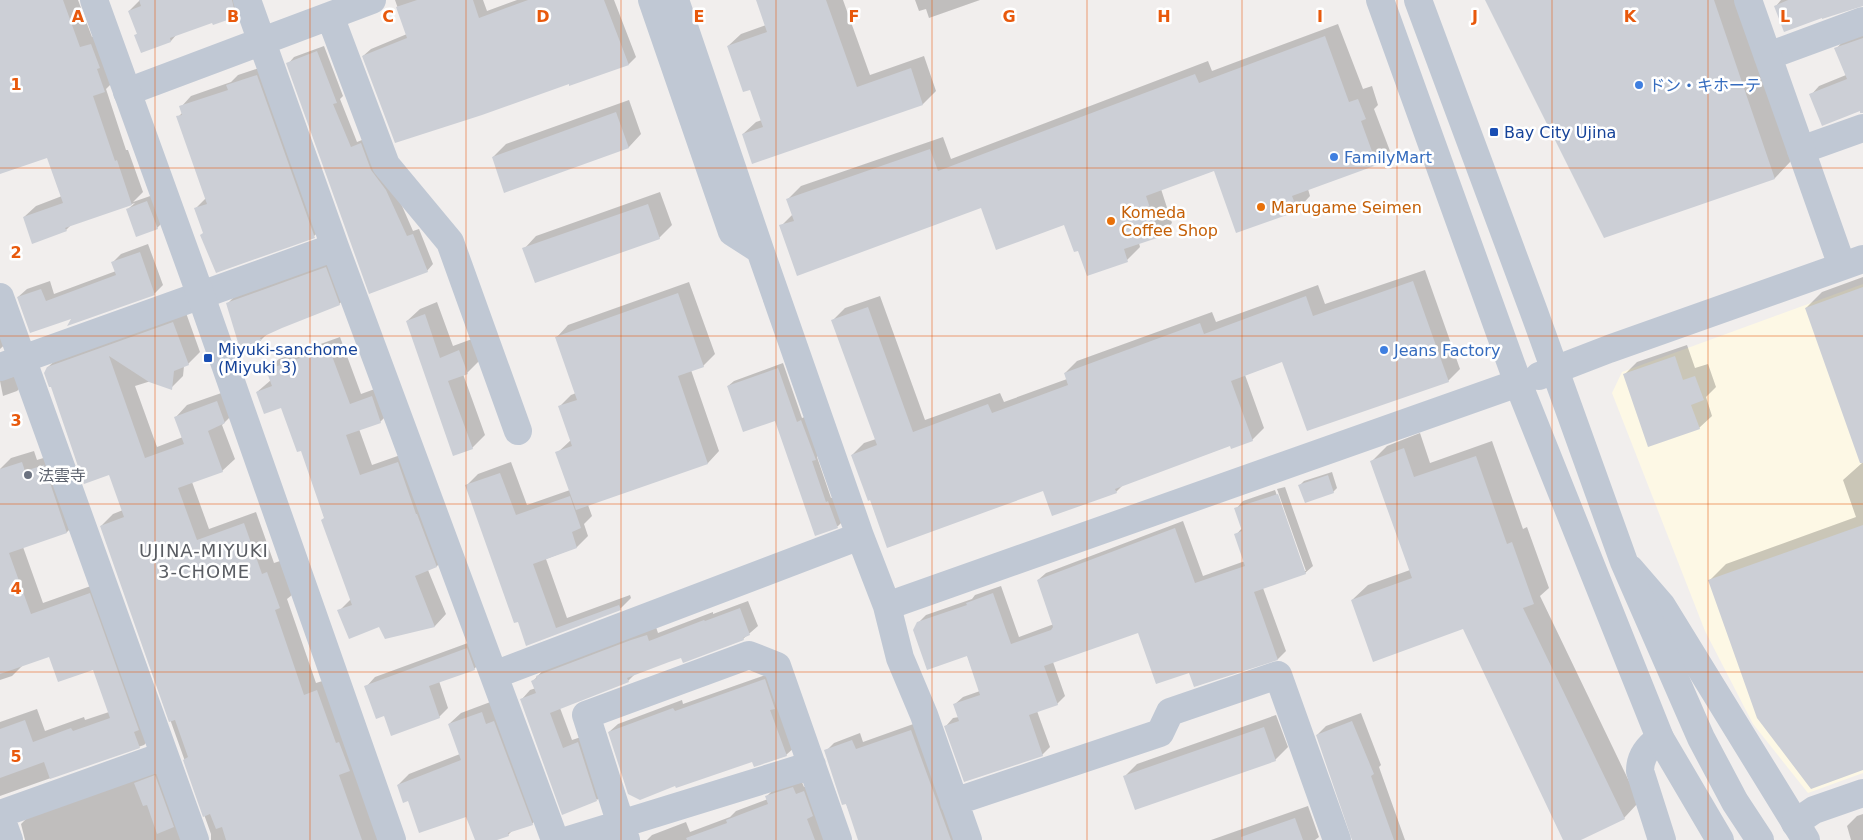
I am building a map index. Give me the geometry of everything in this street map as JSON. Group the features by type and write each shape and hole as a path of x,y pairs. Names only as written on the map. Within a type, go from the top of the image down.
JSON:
{"street":[{"path":"94,0 201,296 392,840"},
{"path":"247,0 335,247 555,840"},
{"path":"127,92 372,0"},
{"path":"652,0 732,232 760,250"},
{"path":"674,0 860,536 887,606 900,658 924,715 968,840"},
{"path":"1380,0 1518,383 1660,738 1720,840"},
{"path":"1418,0 1555,369 1624,562 1701,738 1735,802 1760,840"},
{"path":"887,606 1853,263 1801,150 1748,0"},
{"path":"330,16 386,165 450,242 518,431"},
{"path":"1768,56 1863,21"},
{"path":"1801,150 1863,128"},
{"path":"11,363 335,247"},
{"path":"0,296 11,363 195,840"},
{"path":"494,676 860,536"},
{"path":"1624,562 1662,606 1801,831 1814,810 1863,793"},
{"path":"624,832 586,715 749,656 777,666 838,840"},
{"path":"954,802 1160,733 1170,712 1278,675 1337,840"},
{"path":"1660,738 1649,747 1640,761 1640,772 1662,840"},
{"path":"9,840 0,815 163,756"},
{"path":"569,840 624,832 812,765"}],"shaded area":[{"path":"1863,284 1863,773 1808,793 1753,724 1705,631 1612,393 1622,372"}],"building":[{"path":"0,0 63,0 80,47 91,44 100,68 97,69 105,92 93,96 132,205 65,228 67,231 32,244 23,217 63,203 47,158 0,174"},
{"path":"139,0 232,0 236,17 213,25 212,23 170,38 171,42 141,53 134,35 137,34 128,11 141,6"},
{"path":"417,0 473,0 479,18 528,0 604,0 629,65 395,143 362,56 407,38 396,7"},
{"path":"756,0 826,0 857,87 911,68 923,105 752,164 742,134 763,127 750,90 743,92 727,46 767,32"},
{"path":"1485,0 1714,0 1775,179 1604,238"},
{"path":"1788,0 1863,0 1863,6 1784,32 1774,6"},
{"path":"1325,36 1349,102 1358,99 1366,119 1361,121 1377,165 1292,196 1298,211 1236,233 1214,171 1146,196 1160,237 1124,249 1128,262 1087,276 1078,251 1074,252 1064,225 996,250 981,208 797,276 779,225 794,221 786,199 930,149 938,171 1195,74 1199,83"},
{"path":"1863,38 1863,113 1860,113 1860,111 1822,126 1809,94 1847,79 1834,48"},
{"path":"317,51 337,103 333,104 351,147 361,143 371,170 386,190 407,236 413,234 428,272 369,294 286,63"},
{"path":"257,75 315,238 216,273 200,235 203,233 194,208 207,204 176,116 182,115 179,106 228,90 226,85"},
{"path":"616,112 629,148 504,193 492,157"},
{"path":"147,201 158,229 136,237 126,209"},
{"path":"648,204 660,239 535,283 522,248"},
{"path":"140,252 155,295 67,326 71,319 30,333 17,297 41,289 46,301 116,275 111,262"},
{"path":"326,267 340,305 282,328 260,338 261,341 240,349 226,303"},
{"path":"1413,281 1449,382 1307,431 1282,362 1231,381 1253,441 1231,449 1230,446 1115,489 1117,493 1052,516 1043,491 887,548 851,455 877,445 831,320 868,307 913,432 988,404 992,413 1068,385 1064,373 1200,323 1204,334 1306,296 1313,316"},
{"path":"1863,287 1863,463 1860,463 1805,308"},
{"path":"678,293 704,367 678,376 708,464 576,510 555,452 572,446 558,406 577,400 555,337"},
{"path":"425,314 440,358 459,350 468,374 448,381 473,449 453,456 406,321"},
{"path":"173,322 189,365 174,371 172,390 149,382 109,356 145,458 184,444 174,417 217,401 225,423 208,431 223,472 178,488 197,540 244,523 262,574 267,572 280,608 275,610 304,695 317,690 336,743 339,742 350,771 339,775 362,840 226,840 222,827 216,829 210,814 203,817 183,760 188,757 175,720 169,722 100,526 124,517 109,475 84,484 51,387 49,387 44,373 47,367"},
{"path":"329,348 350,404 372,396 381,423 346,435 360,475 398,462 437,567 415,576 435,627 385,639 379,627 349,639 337,610 352,605 321,520 324,518 301,451 297,452 281,408 264,414 256,392 272,386 266,370"},
{"path":"1675,356 1683,380 1695,376 1704,400 1691,405 1700,429 1648,447 1623,374"},
{"path":"778,368 797,422 801,420 816,460 812,461 826,502 828,501 838,528 815,536 775,421 743,432 727,386"},
{"path":"1404,448 1414,477 1476,456 1507,544 1512,542 1534,604 1523,608 1625,819 1581,840 1563,840 1463,629 1373,662 1351,600 1412,578 1370,461"},
{"path":"22,462 25,471 44,465 67,533 9,553 31,614 90,593 139,730 134,732 140,748 50,779 44,762 0,778 0,729 25,720 33,742 71,728 73,731 110,718 93,670 58,682 49,657 0,674 0,469"},
{"path":"500,473 516,515 570,496 581,528 572,532 577,548 533,564 556,628 619,605 621,610 526,646 518,622 514,623 465,485"},
{"path":"1328,475 1334,493 1305,503 1298,485"},
{"path":"1278,494 1306,574 1254,592 1278,660 1194,687 1189,673 1156,684 1138,633 1044,666 1058,705 1029,715 1043,756 964,782 944,726 959,721 953,704 980,695 967,656 927,670 913,630 917,622 967,605 966,603 993,593 1011,644 1051,630 1053,627 1037,580 1175,528 1195,583 1245,566 1234,534 1242,531 1234,508"},
{"path":"1863,525 1863,770 1811,789 1757,718 1708,580"},
{"path":"740,608 750,635 743,638 744,640 683,663 681,658 669,662 627,678 629,682 550,713 563,748 578,742 597,801 562,815 520,699 536,693 531,681 537,678 536,676 631,640 647,635 649,641"},
{"path":"467,648 475,670 429,686 440,718 391,736 384,716 376,719 364,686"},
{"path":"765,679 775,709 770,710 787,756 754,767 752,762 676,788 675,786 640,800 628,794 608,732 673,708 675,711"},
{"path":"482,712 486,724 494,721 533,825 508,833 509,836 497,840 475,840 466,817 419,833 408,801 403,803 397,785 461,760 448,724"},
{"path":"1352,721 1374,774 1371,776 1394,840 1352,840 1316,735"},
{"path":"1264,727 1276,761 1135,810 1123,776"},
{"path":"911,730 951,840 858,840 846,804 842,805 824,750 852,740 856,749"},
{"path":"155,775 174,827 157,834 147,805 143,806 134,783"},
{"path":"793,787 796,794 804,791 813,816 807,819 815,840 687,840 686,838 727,823 726,820 768,804 765,796"},
{"path":"1295,818 1303,840 1241,840 1241,837"}],"place":[{"name":"ドン・キホーテ","path":"1639,85"},
{"name":"Bay City Ujina","path":"1494,132"},
{"name":"FamilyMart","path":"1334,157"},
{"name":"Marugame Seimen","path":"1261,207"},
{"name":"Komeda Coffee Shop","path":"1111,221"},
{"name":"Jeans Factory","path":"1384,350"},
{"name":"Miyuki-sanchome (Miyuki 3)","path":"208,358"},
{"name":"法雲寺","path":"28,475"}],"district":[{"name":"UJINA-MIYUKI 3-CHOME","path":"204,560"}]}
